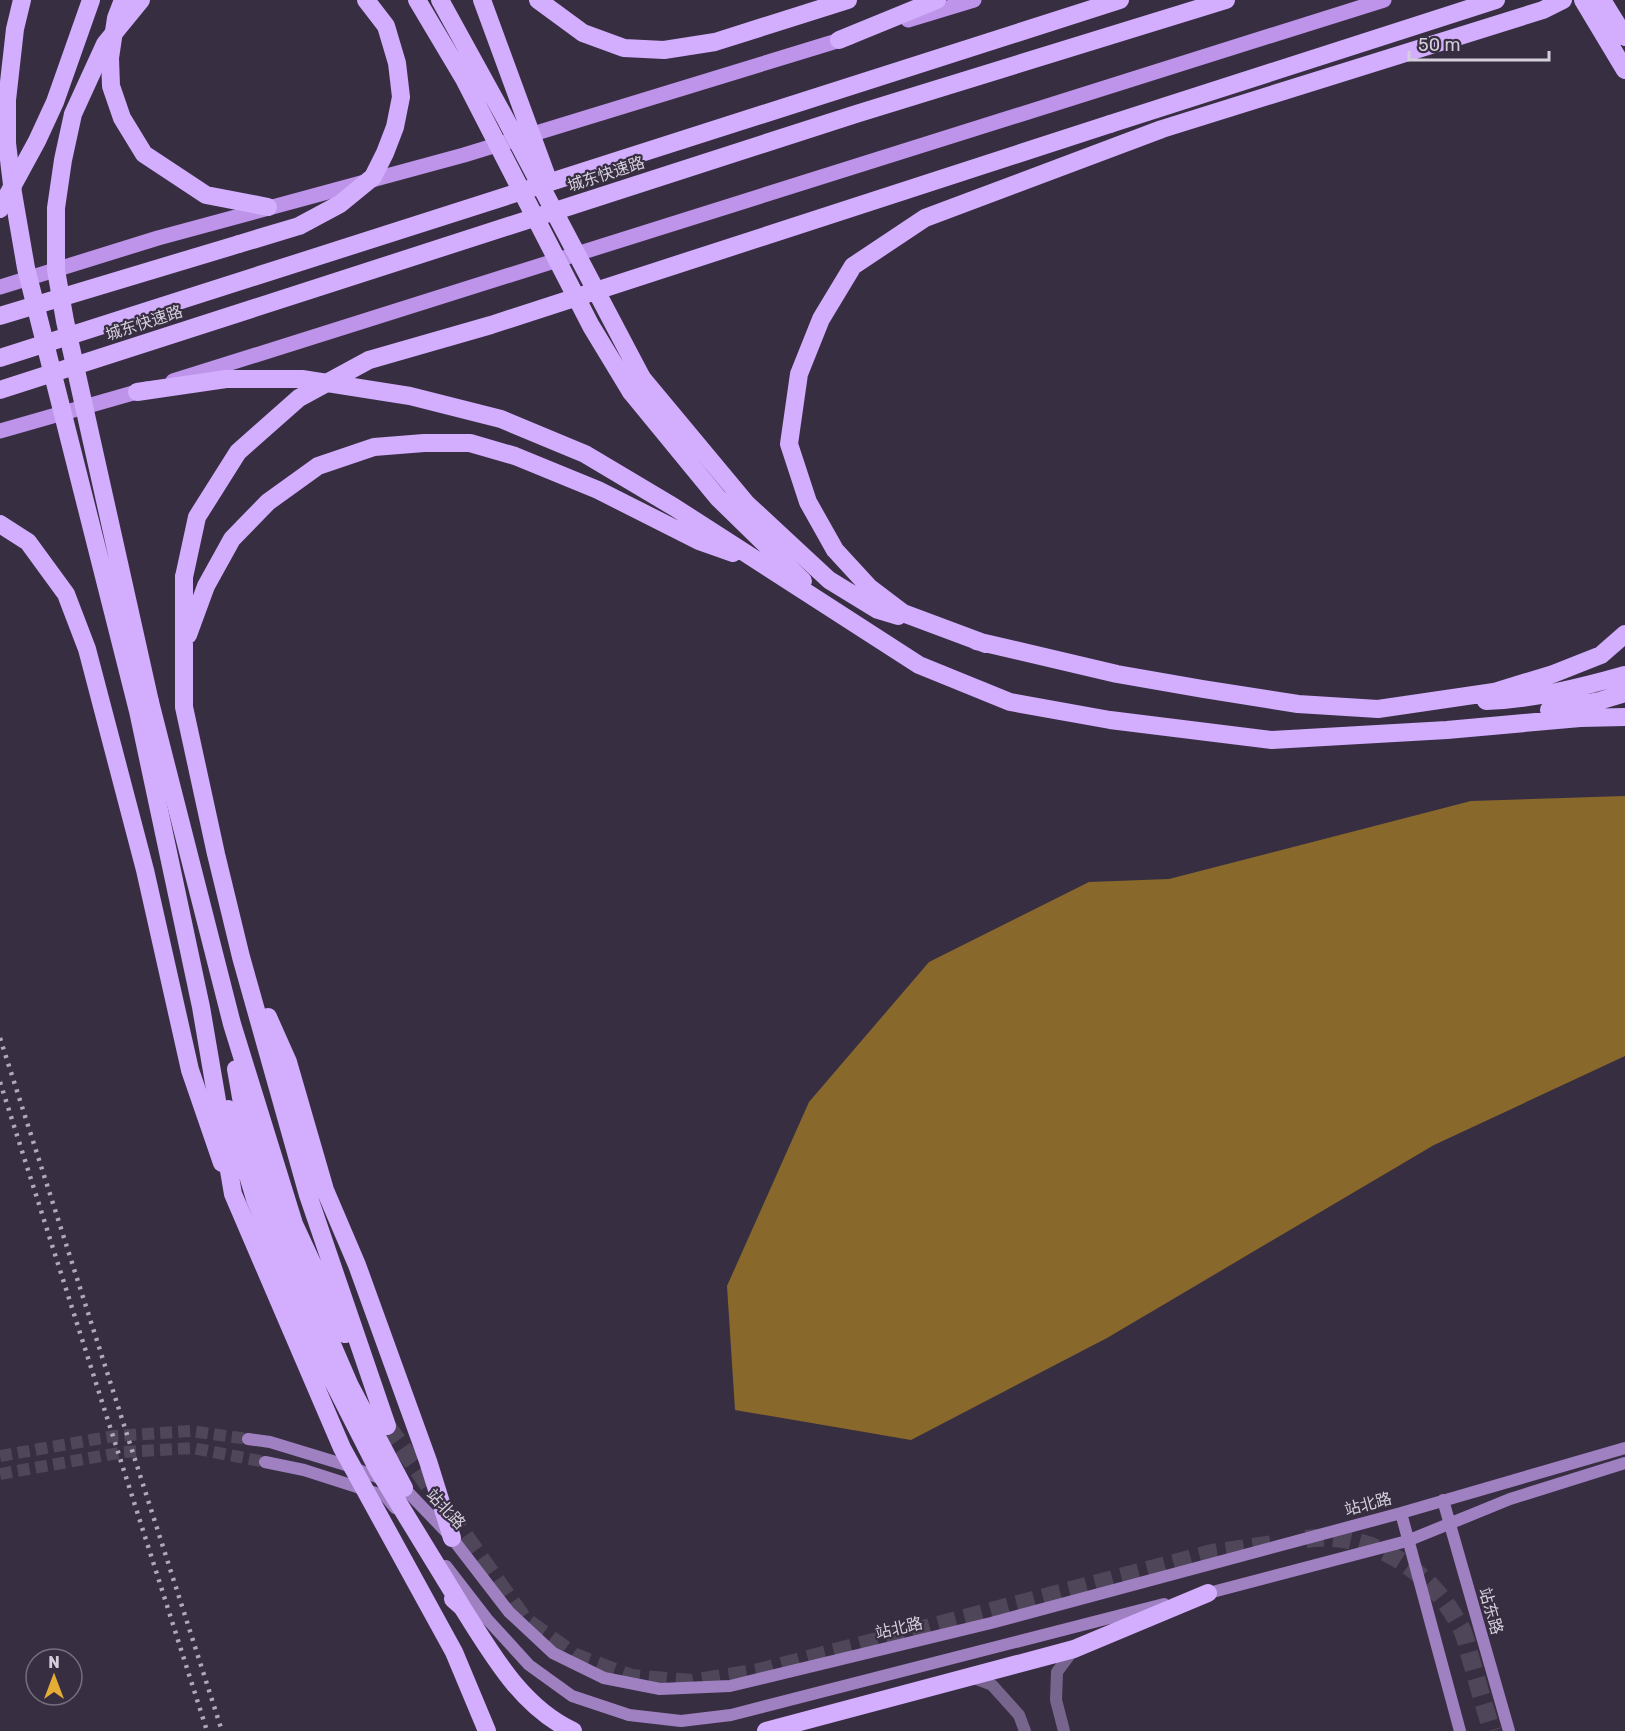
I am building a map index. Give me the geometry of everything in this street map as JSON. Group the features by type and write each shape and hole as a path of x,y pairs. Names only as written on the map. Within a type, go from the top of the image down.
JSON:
{"highway":[{"path":"22,0 15,29 7,100 7,143 26,268 138,711 205,1030 233,1194"},
{"path":"15,29 29,0"},
{"path":"0,209 37,141 55,102 91,0"},
{"path":"123,0 116,18 110,58 111,86 122,118 144,154 206,195 268,207"},
{"path":"141,0 105,44 73,114 63,159 56,208 56,270 65,321 150,702 232,1024 294,1224 387,1425 308,1195 241,957 184,707 184,577 197,517 238,452 299,398 369,360 536,311 1496,0"},
{"path":"0,316 299,226 340,204 373,177 395,127 401,97 397,63 386,26 366,0"},
{"path":"417,0 464,80 591,326 637,385 718,498 827,605"},
{"path":"440,0 575,252 637,385 746,503 829,580 878,610 986,644 1117,674 1298,704 1378,709 1494,692 1553,674 1601,654 1625,634"},
{"path":"482,0 575,252"},
{"path":"538,0 583,33 624,48 664,50 715,42 848,0"},
{"path":"839,40 937,0"},
{"name":"城东快速路","path":"0,358 1120,0"},
{"name":"城东快速路","path":"0,390 867,111 1226,0"},
{"path":"986,644 903,613 870,588 835,550 808,502 789,444 799,374 821,319 854,266 925,218 1162,129 1544,10 1563,0"},
{"path":"1583,0 1625,70"},
{"path":"1602,0 1625,37"},
{"path":"137,392 226,379 302,379 410,396 501,419 585,454 674,507 919,665 1010,702 1110,720 1272,740 1447,730 1580,718 1625,717"},
{"path":"183,648 206,586 232,538 268,502 318,466 374,447 424,443 470,443 515,456 598,490 699,541 765,566"},
{"path":"0,524 28,542 66,594 87,649 145,870 190,1070 233,1194 342,1448 454,1652 487,1731"},
{"path":"1413,704 1510,700 1571,690 1625,675"},
{"path":"1447,730 1599,701 1625,693"},
{"path":"241,957 288,1062 325,1190 357,1265 428,1461 452,1538"},
{"path":"226,999 243,1108 280,1224 350,1386 404,1488"},
{"path":"205,1030 255,1199 318,1352 377,1468 462,1607 512,1683 554,1722 573,1731"},
{"path":"342,1448 428,1575 462,1607"},
{"path":"766,1731 1074,1649 1208,1593"}],"main road":[{"path":"0,287 158,238 464,155 974,0"},
{"path":"0,431 137,392 1384,0"}],"street":[{"name":"站北路","path":"248,1439 270,1442 349,1466 404,1488 452,1538 509,1612 553,1653 604,1678 660,1689 730,1686 991,1623 1401,1513 1625,1448"},
{"path":"265,1462 304,1470 385,1496 431,1547 487,1619 529,1665 572,1696 629,1715 681,1721 731,1716 1407,1541 1510,1499 1625,1463"},
{"name":"站东路","path":"1443,1500 1509,1731"},
{"path":"1401,1513 1460,1731"},
{"path":"1064,1731 1056,1700 1057,1672 1074,1649"},
{"path":"971,1677 992,1685 1019,1715 1024,1731"}],"shaded area":[{"path":"1625,796 1625,1056 1434,1145 1107,1338 911,1440 735,1410 727,1286 809,1102 929,962 1089,882 1169,879 1471,801"}],"tunnel":[{"path":"387,1426 524,1620 575,1657 631,1678 691,1683 759,1672 1212,1553 1273,1544"},
{"path":"0,1456 114,1436 191,1431 248,1439"},
{"path":"0,1474 124,1452 193,1448 265,1462"},
{"path":"1306,1539 1330,1538 1353,1541 1375,1548 1415,1571 1433,1588 1448,1606 1463,1633 1492,1731"}],"railway":[{"path":"0,1038 222,1731"},
{"path":"0,1082 207,1731"}]}
